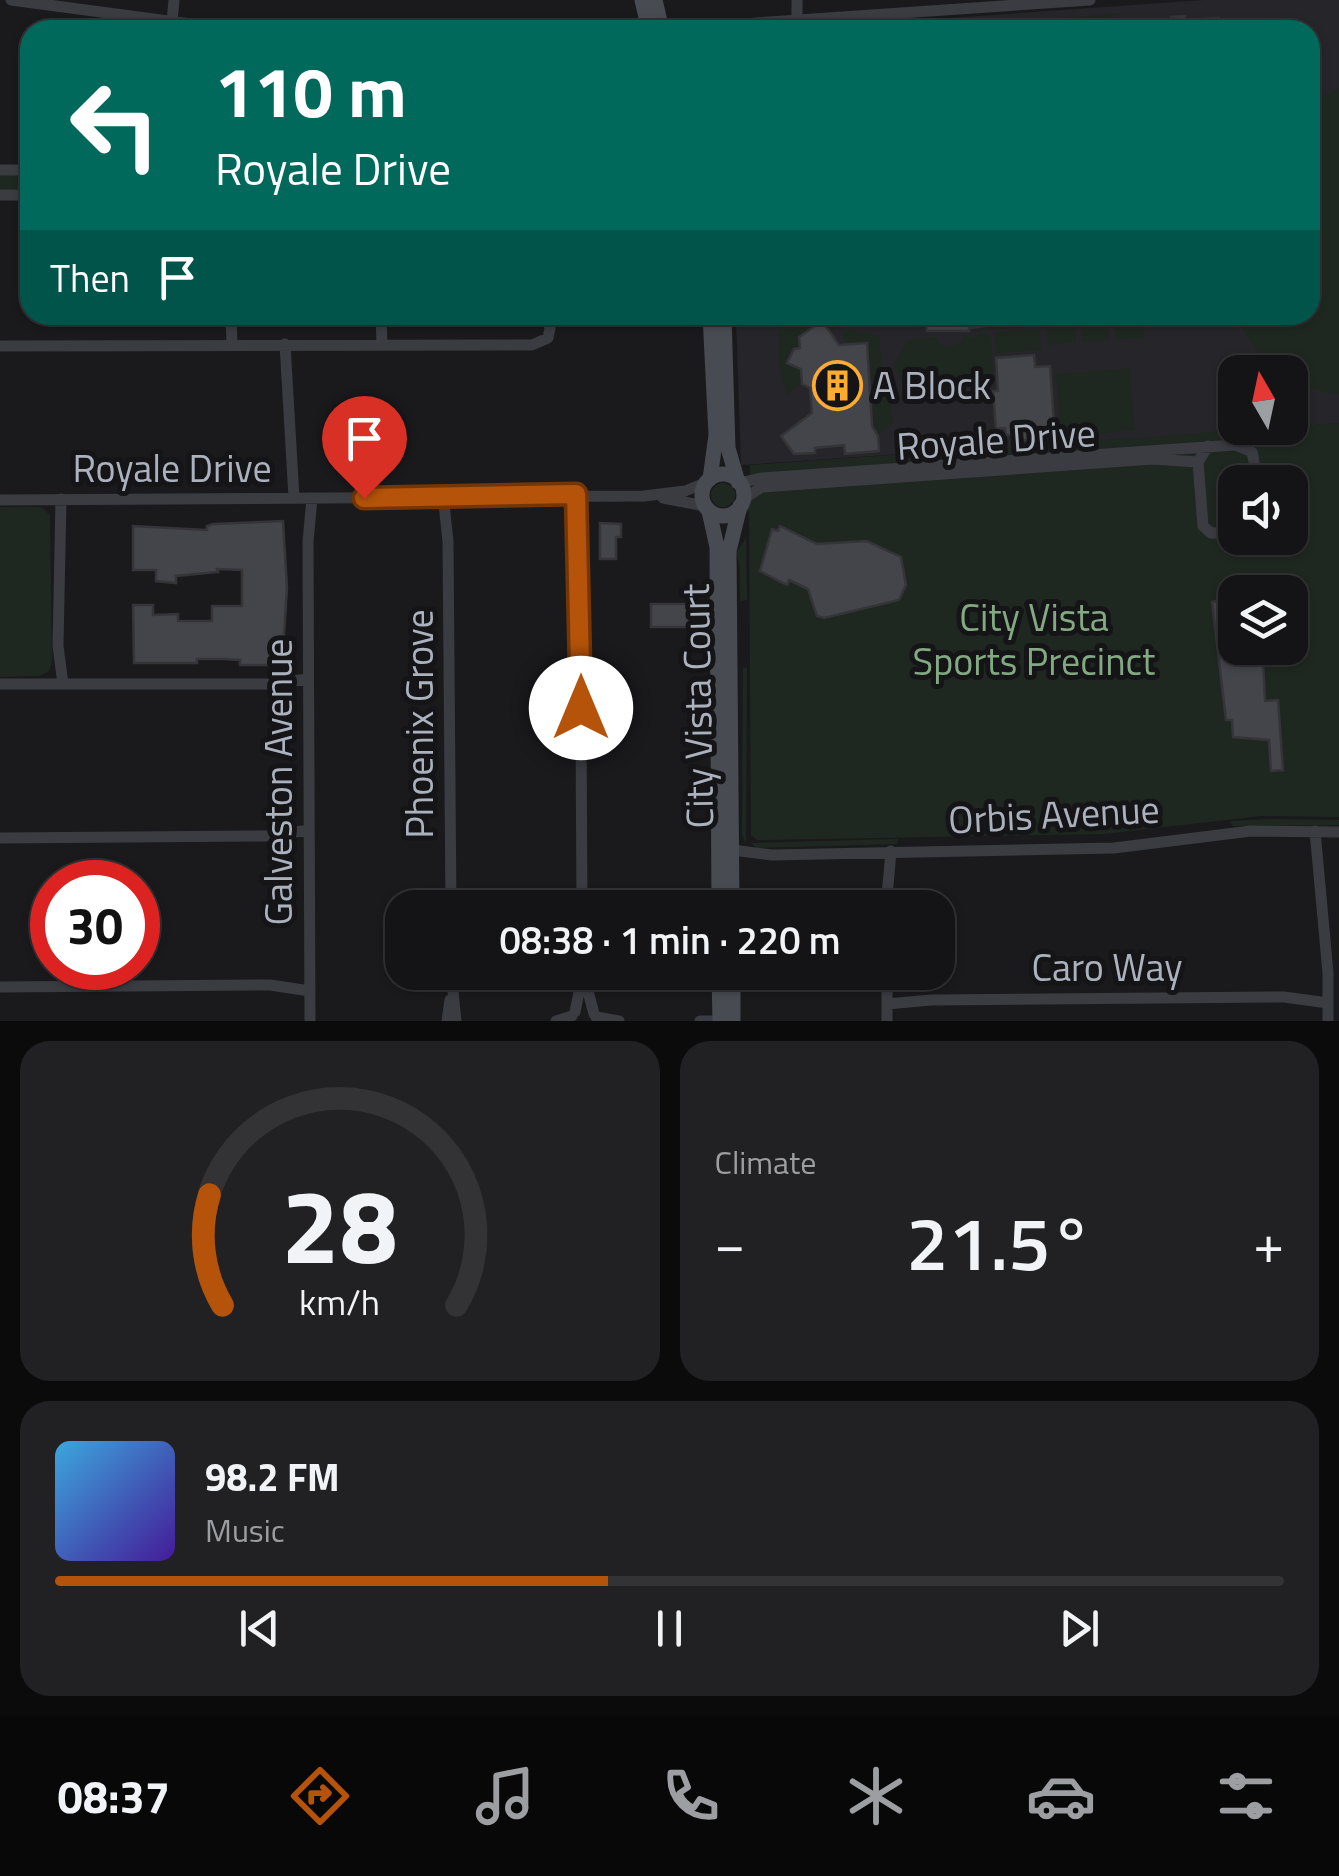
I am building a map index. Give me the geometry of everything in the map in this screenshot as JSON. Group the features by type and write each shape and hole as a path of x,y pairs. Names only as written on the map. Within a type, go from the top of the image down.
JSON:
{"street":[{"path":"11,0 161,20"},
{"path":"800,0 801,20 1090,0"},
{"path":"228,325 228,345"},
{"path":"378,325 378,344"},
{"path":"0,346 521,343 544,336 545,325"},
{"path":"707,508 702,494 716,435 710,325"},
{"path":"644,496 729,515 741,503 728,448 724,325"},
{"name":"Galveston Avenue","path":"288,344 289,448 308,542 310,1021"},
{"path":"1208,446 1198,462 1204,528 1218,533"},
{"name":"Royale Drive","path":"739,482 1208,446 1247,447 1256,465"},
{"name":"Royale Drive","path":"741,503 758,488 1153,459 1198,462"},
{"path":"644,496 685,491 722,474 739,482"},
{"path":"581,494 582,890"},
{"name":"Phoenix Grove","path":"448,495 451,890"},
{"name":"Royale Drive","path":"0,500 644,496"},
{"path":"57,499 58,684"},
{"name":"City Vista Court","path":"732,890 729,551 741,503"},
{"name":"City Vista Court","path":"707,508 717,547 719,890"},
{"path":"0,684 308,684"},
{"path":"1326,832 1320,874 1328,1021"},
{"name":"Orbis Avenue","path":"732,855 1114,848 1226,833 1326,832"},
{"path":"0,838 309,836"},
{"path":"885,852 886,890"},
{"path":"0,987 310,985"},
{"path":"447,1021 452,990"},
{"path":"452,990 456,1021"},
{"path":"572,1016 578,990"},
{"path":"588,990 596,1017"},
{"path":"721,990 724,1021"},
{"path":"724,1021 729,990"},
{"path":"887,990 887,1021"},
{"name":"Caro Way","path":"887,999 1328,996"},
{"path":"556,1021 584,1010 596,1017 619,1021"},
{"path":"700,1021 724,1021"}],"shaded area":[{"path":"1204,0 1339,0 1339,423 1308,426 1308,355 1218,355 1218,432 741,465 736,325 1320,325 1320,20 921,20"}],"green space":[{"path":"1122,13 1107,20 1041,20"},
{"path":"1339,88 1339,394 1308,387 1308,355 1260,355 1241,325 1320,325 1320,98"},
{"path":"0,175 20,175 20,189 0,190"},
{"path":"780,325 819,325 800,349 794,349 787,362 800,369 802,384 787,395 778,361"},
{"path":"986,325 1037,325 1036,326 984,330"},
{"path":"1047,325 1075,325 1076,342 1048,345"},
{"path":"1081,325 1109,325 1110,340 1082,342"},
{"path":"1115,325 1143,325 1144,338 1116,340"},
{"path":"849,330 879,336 882,367 876,382 870,382 866,344 847,343 842,334"},
{"path":"995,332 1040,332 1041,350 996,353"},
{"path":"982,333 991,336 993,386 904,394 913,384 902,383 894,365 907,340 936,337 940,344 950,347 960,343 964,335 972,338"},
{"path":"1130,368 1135,430 1061,437 1056,374"},
{"path":"882,394 891,403 893,422 877,436 872,419 867,419"},
{"name":"City Vista Sports Precinct","path":"1339,423 1339,817 1261,816 1104,834 757,840 751,835 749,510 743,517 749,501 750,465 1218,432 1218,445 1308,445 1308,425"},
{"path":"723,483 735,495 723,507 711,495"},
{"path":"0,507 41,507 50,515 52,661 49,671 40,676 0,677"},
{"path":"746,538 747,600 740,601 736,553"},
{"path":"743,668 747,668 746,844 742,834"},
{"path":"1339,820 1339,825 1233,826 1230,821"},
{"path":"898,839 897,844 757,848 751,843"}],"building":[{"name":"A Block","path":"816,325 825,325 839,345 867,343 872,426 878,436 879,451 845,454 844,445 794,454 781,436 812,413 810,388 802,384 801,369 787,363 794,349 800,348 799,337"},
{"path":"927,325 987,325 969,331 927,331"},
{"path":"1034,355 1035,367 1050,366 1055,438 1012,441 1005,428 996,429 996,358"},
{"path":"283,521 287,588 282,665 240,665 240,660 224,659 134,663 133,605 153,605 153,615 178,614 178,621 212,621 212,606 242,606 242,570 217,569 218,572 176,576 176,583 156,581 156,570 133,570 133,526 207,530 213,524"},
{"path":"600,523 621,524 621,537 616,537 616,559 600,559"},
{"path":"780,526 817,544 867,541 901,557 906,585 899,600 824,618 817,616 808,589 789,580 787,585 760,571 772,529 778,531"},
{"path":"1218,601 1218,653 1212,602"},
{"path":"651,604 689,604 691,627 651,627"},
{"path":"1219,665 1263,665 1265,701 1278,700 1283,770 1271,771 1269,740 1233,737 1232,720 1226,720"}],"place":[{"name":"A Block","path":"838,386"}],"route":[{"path":"364,498 576,494 581,708"}]}
